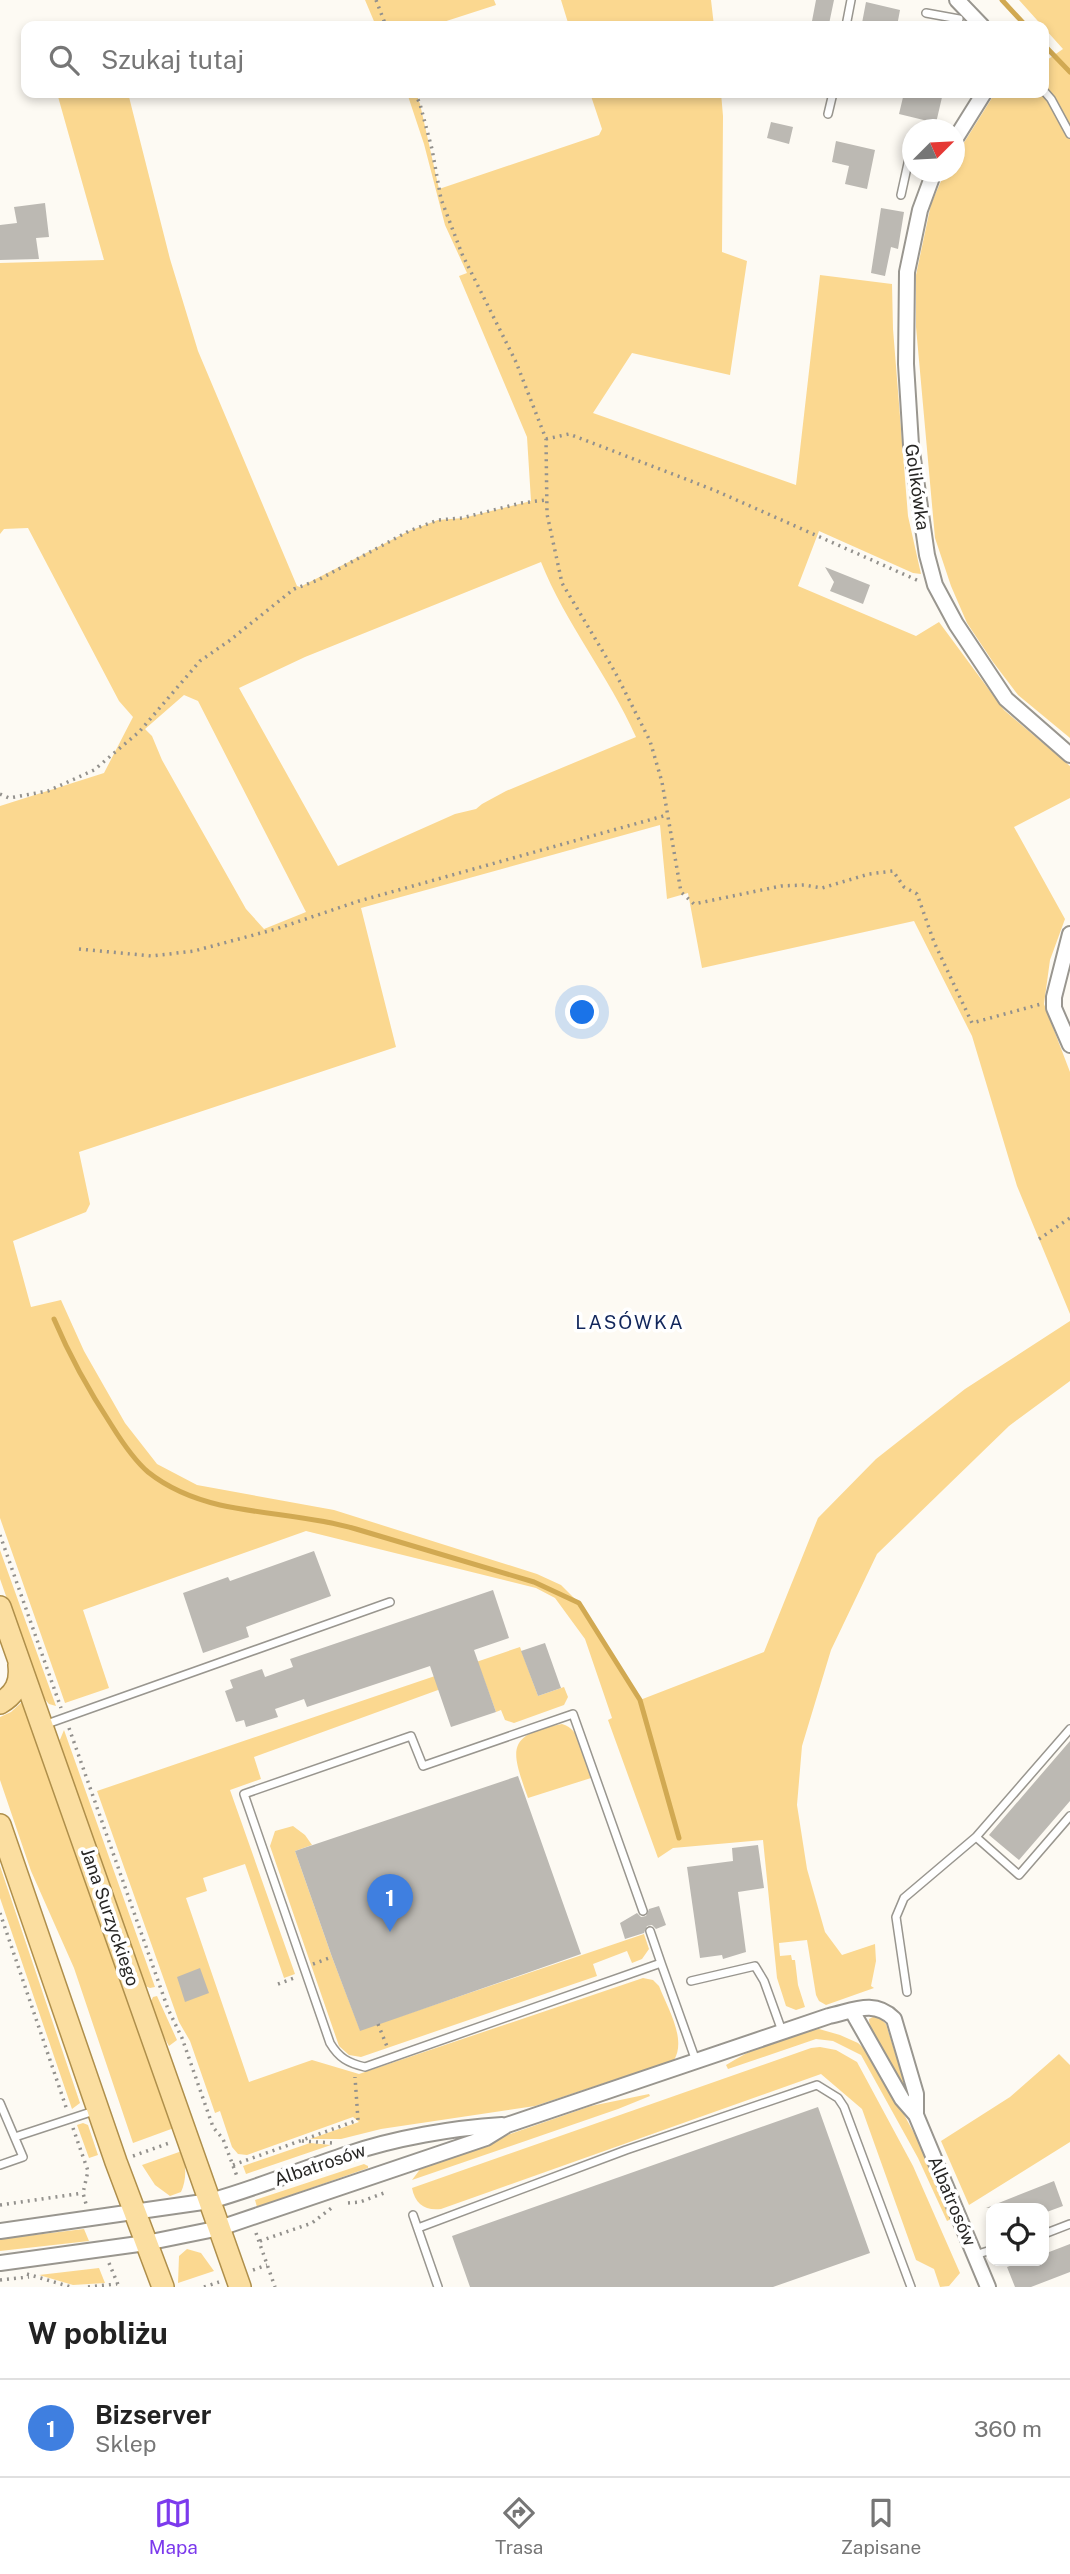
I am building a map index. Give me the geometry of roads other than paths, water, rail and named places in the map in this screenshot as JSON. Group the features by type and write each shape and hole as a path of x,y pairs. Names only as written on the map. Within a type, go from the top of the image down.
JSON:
{"main road":[{"name":"Jana Surzyckiego","path":"0,1606 240,2287"},
{"path":"0,1703 12,1695 18,1685 18,1658"},
{"path":"0,1825 134,2213 163,2287"}],"street":[{"path":"965,124 981,98"},
{"name":"Golikówka","path":"930,182 919,211 907,272 906,364 911,445 927,555 935,585 956,624 1006,699 1070,755"},
{"path":"1070,934 1054,997 1054,1008 1070,1045"},
{"name":"Albatrosów","path":"5,2263 146,2243 220,2228 486,2137 507,2125 829,2016 869,2006 886,2012 894,2019 916,2094 916,2115"},
{"name":"Albatrosów","path":"852,2011 902,2099 916,2115 986,2286"},
{"name":"Albatrosów","path":"0,2231 210,2201 347,2154 385,2144 482,2126 507,2125"}],"lane":[{"path":"847,21 851,0"},
{"path":"926,13 959,12"},
{"path":"1049,97 1070,134"},
{"path":"828,114 831,98"},
{"path":"901,195 904,182"},
{"path":"42,1725 390,1602"},
{"path":"643,1911 573,1714 423,1766 411,1736 244,1794 330,2043 338,2056 352,2064 365,2067 661,1963"},
{"path":"906,1992 896,1917 904,1898 976,1838 1070,1729"},
{"path":"976,1838 1020,1875 1070,1816"},
{"path":"650,1931 696,2061"},
{"path":"691,1981 755,1966 764,1982 782,2032"},
{"path":"418,2228 626,2150 817,2085 838,2098 844,2107 911,2287"},
{"path":"0,2104 23,2157 0,2165"},
{"path":"15,2137 98,2109"},
{"path":"413,2215 438,2287"},
{"path":"1049,2232 1070,2224"},
{"path":"975,2256 986,2252"}],"waterway":[{"path":"1002,0 1021,21"},
{"path":"1049,50 1070,72"},
{"path":"54,1319 80,1374 124,1444 148,1472 173,1488 220,1505 323,1521 356,1529 534,1582 579,1603 640,1700 679,1838"}],"place":[{"name":"Bizserver","path":"390,1932"}],"district":[{"name":"LASÓWKA","path":"630,1322"}]}
